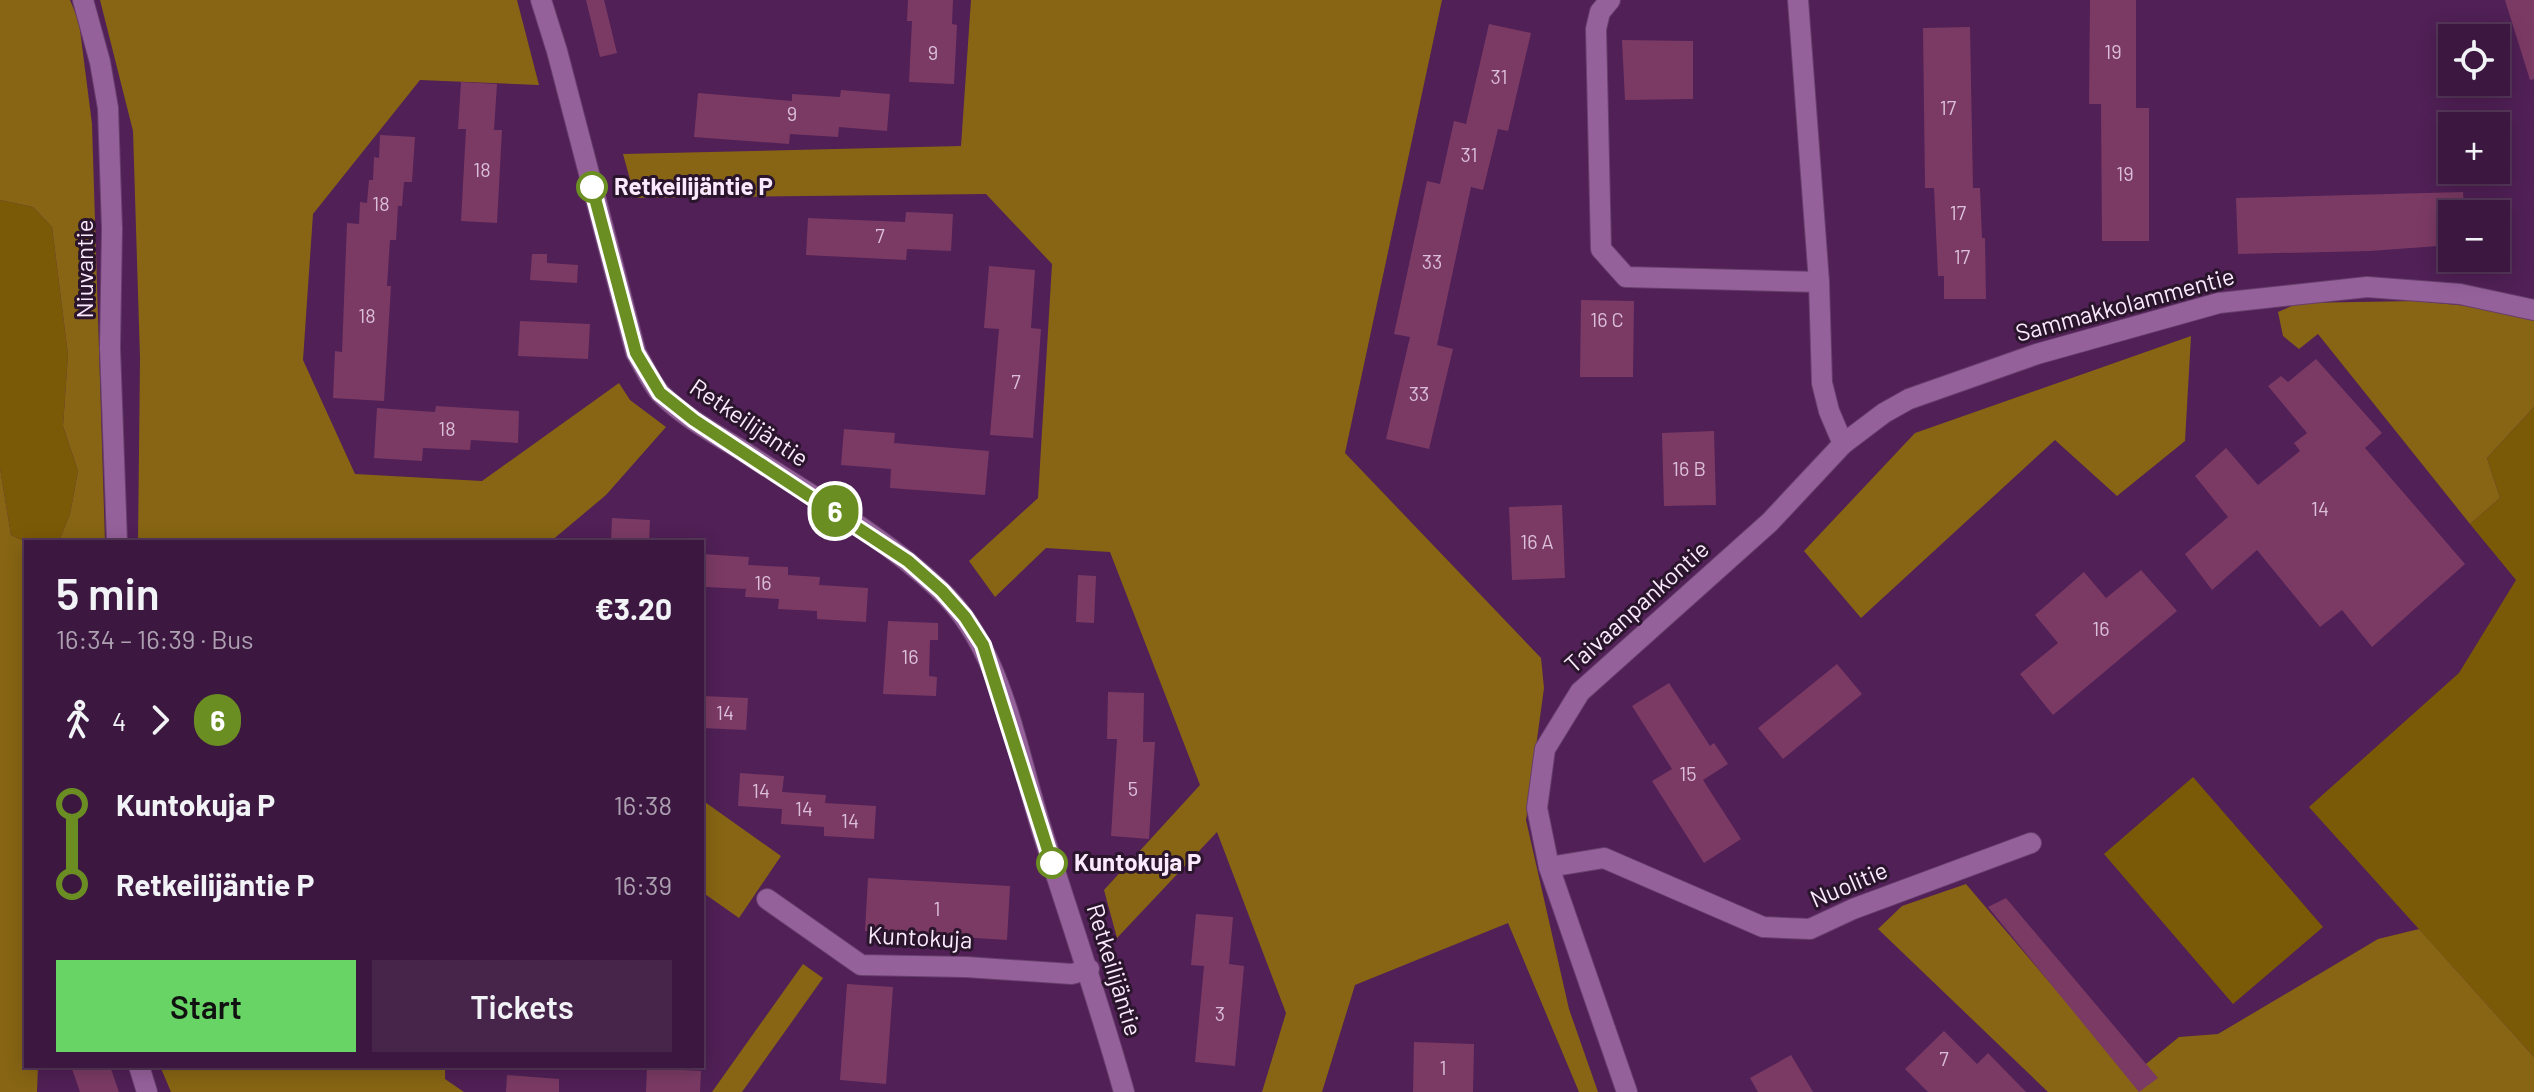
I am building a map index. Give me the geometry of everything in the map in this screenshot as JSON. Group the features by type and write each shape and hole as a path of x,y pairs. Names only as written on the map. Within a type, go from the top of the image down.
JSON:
{"street":[{"name":"Niuvantie","path":"83,0 100,62 108,108 112,229 110,348 117,540"},
{"name":"Retkeilijäntie","path":"541,0 636,353 660,393 694,420 908,561 942,591 965,617 983,645 1089,969 1124,1092"},
{"path":"1610,0 1600,12 1596,29 1601,249 1626,277 1819,282"},
{"path":"1798,0 1819,282 1822,383 1829,411 1843,444"},
{"name":"Sammakkolammentie","path":"1843,444 1884,413 1909,399 2037,354 2219,303 2367,287 2460,294 2534,310"},
{"name":"Taivaanpankontie","path":"1627,1092 1549,867 1537,808 1545,749 1580,692 1770,522 1843,444"},
{"name":"Nuolitie","path":"1549,867 1604,858 1763,927 1810,929 1853,909 2031,843"},
{"name":"Kuntokuja","path":"767,899 861,965 966,967 1072,974 1089,969"},
{"path":"140,1068 147,1092"}],"shaded area":[{"path":"0,0 70,0 79,22 92,124 105,540 59,540 70,514 78,471 63,426 68,355 52,227 33,207 0,200"},
{"path":"100,0 517,0 539,85 420,80 313,214 303,360 355,474 482,481 619,383 630,400 666,427 606,495 552,540 138,540 140,358 133,131"},
{"path":"971,0 1442,0 1345,453 1541,658 1544,688 1526,820 1569,1009 1598,1092 1579,1092 1508,923 1355,985 1322,1092 1262,1092 1286,1013 1217,832 1117,938 1104,890 1200,785 1110,552 1046,548 995,597 969,561 1038,498 1052,264 986,194 635,198 623,154 961,146"},
{"path":"0,200 33,207 52,227 68,355 63,426 78,471 70,514 59,540 24,541 11,535 0,468"},
{"path":"2416,301 2478,307 2534,320 2534,407 2487,458 2500,498 2470,524 2318,334 2299,349 2283,336 2278,312 2299,303"},
{"path":"2191,336 2185,441 2117,496 2055,440 1861,618 1804,551 1915,433"},
{"path":"2534,407 2534,1057 2309,807 2459,673 2516,580 2470,524 2500,498 2487,458"},
{"path":"0,468 11,535 24,541 24,1068 38,1068 37,1092 0,1092"},
{"path":"2193,777 2323,927 2233,1004 2104,854"},
{"path":"704,801 781,856 739,918 704,893"},
{"path":"1966,884 2130,1077 2179,1037 2218,1034 2378,939 2419,929 2534,1057 2534,1092 2048,1092 1878,929 1902,906"},
{"path":"803,964 823,978 742,1092 712,1092"},
{"path":"161,1068 445,1068 445,1079 464,1092 171,1092"}],"building":[{"path":"586,0 604,0 617,53 600,57"},
{"path":"908,0 953,0 952,24 957,25 954,84 909,82 912,21 907,21"},
{"path":"2090,0 2136,0 2136,108 2149,108 2149,241 2102,241 2101,104 2089,104"},
{"path":"2505,0 2534,0 2534,79 2530,80"},
{"path":"1489,24 1531,33 1508,131 1498,129 1483,190 1471,187 1437,345 1453,349 1429,449 1386,439 1410,337 1394,334 1427,181 1440,184 1454,121 1466,124"},
{"path":"1970,27 1973,188 1980,188 1986,299 1944,299 1944,276 1938,276 1934,188 1925,188 1923,28"},
{"path":"1622,40 1693,41 1693,99 1625,100"},
{"path":"461,82 497,84 494,130 502,130 497,223 461,221 466,129 458,129"},
{"path":"841,90 890,94 887,131 839,127 838,137 790,134 789,144 694,137 698,93 792,101 792,94 840,97"},
{"path":"380,135 415,137 412,182 404,182 402,206 398,206 396,240 390,240 387,286 391,286 384,401 333,398 335,351 342,352 347,223 359,224 360,202 367,203 369,180 373,180 374,157 379,158"},
{"path":"2463,192 2463,200 2438,200 2438,246 2238,254 2236,198"},
{"path":"906,212 953,214 951,251 907,249 906,260 806,255 808,218 905,222"},
{"path":"532,254 547,254 547,263 578,265 577,283 530,280"},
{"path":"989,266 1035,270 1031,328 1041,329 1033,438 990,435 999,329 984,328"},
{"path":"1581,300 1634,301 1633,377 1580,377"},
{"path":"520,321 590,324 588,359 518,356"},
{"path":"2316,359 2382,433 2365,448 2465,564 2372,647 2342,610 2320,627 2257,550 2212,590 2185,554 2228,517 2195,476 2226,448 2258,485 2300,451 2294,443 2307,433 2268,386 2281,376 2288,382"},
{"path":"436,406 519,411 518,443 471,440 470,450 423,448 422,461 374,458 377,408 435,412"},
{"path":"844,429 895,433 894,443 989,451 985,495 890,488 891,469 841,465"},
{"path":"1714,431 1716,505 1664,506 1662,433"},
{"path":"1562,505 1565,578 1512,580 1509,507"},
{"path":"612,518 650,520 649,540 611,540"},
{"path":"704,554 749,557 748,565 788,567 788,575 820,577 819,585 868,588 866,622 817,619 817,611 778,609 779,599 745,597 746,589 706,587"},
{"path":"2141,570 2177,611 2053,715 2020,674 2058,643 2035,615 2084,572 2106,598"},
{"path":"1078,575 1096,576 1094,623 1076,622"},
{"path":"888,621 938,623 938,640 930,640 929,676 937,677 936,696 883,694"},
{"path":"1837,664 1862,694 1783,759 1758,728"},
{"path":"1669,683 1710,746 1714,743 1728,764 1703,780 1741,839 1704,863 1652,781 1672,769 1632,706"},
{"path":"1108,692 1144,693 1143,742 1155,742 1149,839 1111,836 1117,739 1107,739"},
{"path":"704,696 748,698 746,730 704,728"},
{"path":"740,773 784,776 782,792 826,795 825,803 876,806 874,839 824,836 824,827 781,824 782,809 738,806"},
{"path":"868,878 1010,886 1007,940 865,931"},
{"path":"2006,898 2158,1078 2139,1092 1988,907"},
{"path":"1196,914 1233,917 1229,964 1244,966 1235,1066 1195,1062 1204,966 1191,965"},
{"path":"847,984 893,987 886,1084 840,1080"},
{"path":"1944,1031 1977,1064 1988,1053 2026,1092 1928,1092 1905,1069"},
{"path":"1414,1042 1474,1044 1473,1092 1413,1092"},
{"path":"1791,1055 1813,1092 1758,1092 1750,1078"},
{"path":"72,1068 111,1068 119,1092 80,1092"},
{"path":"647,1068 701,1071 700,1092 646,1092"},
{"path":"507,1075 559,1079 559,1092 506,1092"}],"bus line":[{"name":"6","path":"592,187 636,353 660,393 694,420 908,561 942,591 965,617 983,645 1052,863"}],"place":[{"name":"Retkeilijäntie P","path":"592,187"},
{"name":"Kuntokuja P","path":"1052,863"}]}
